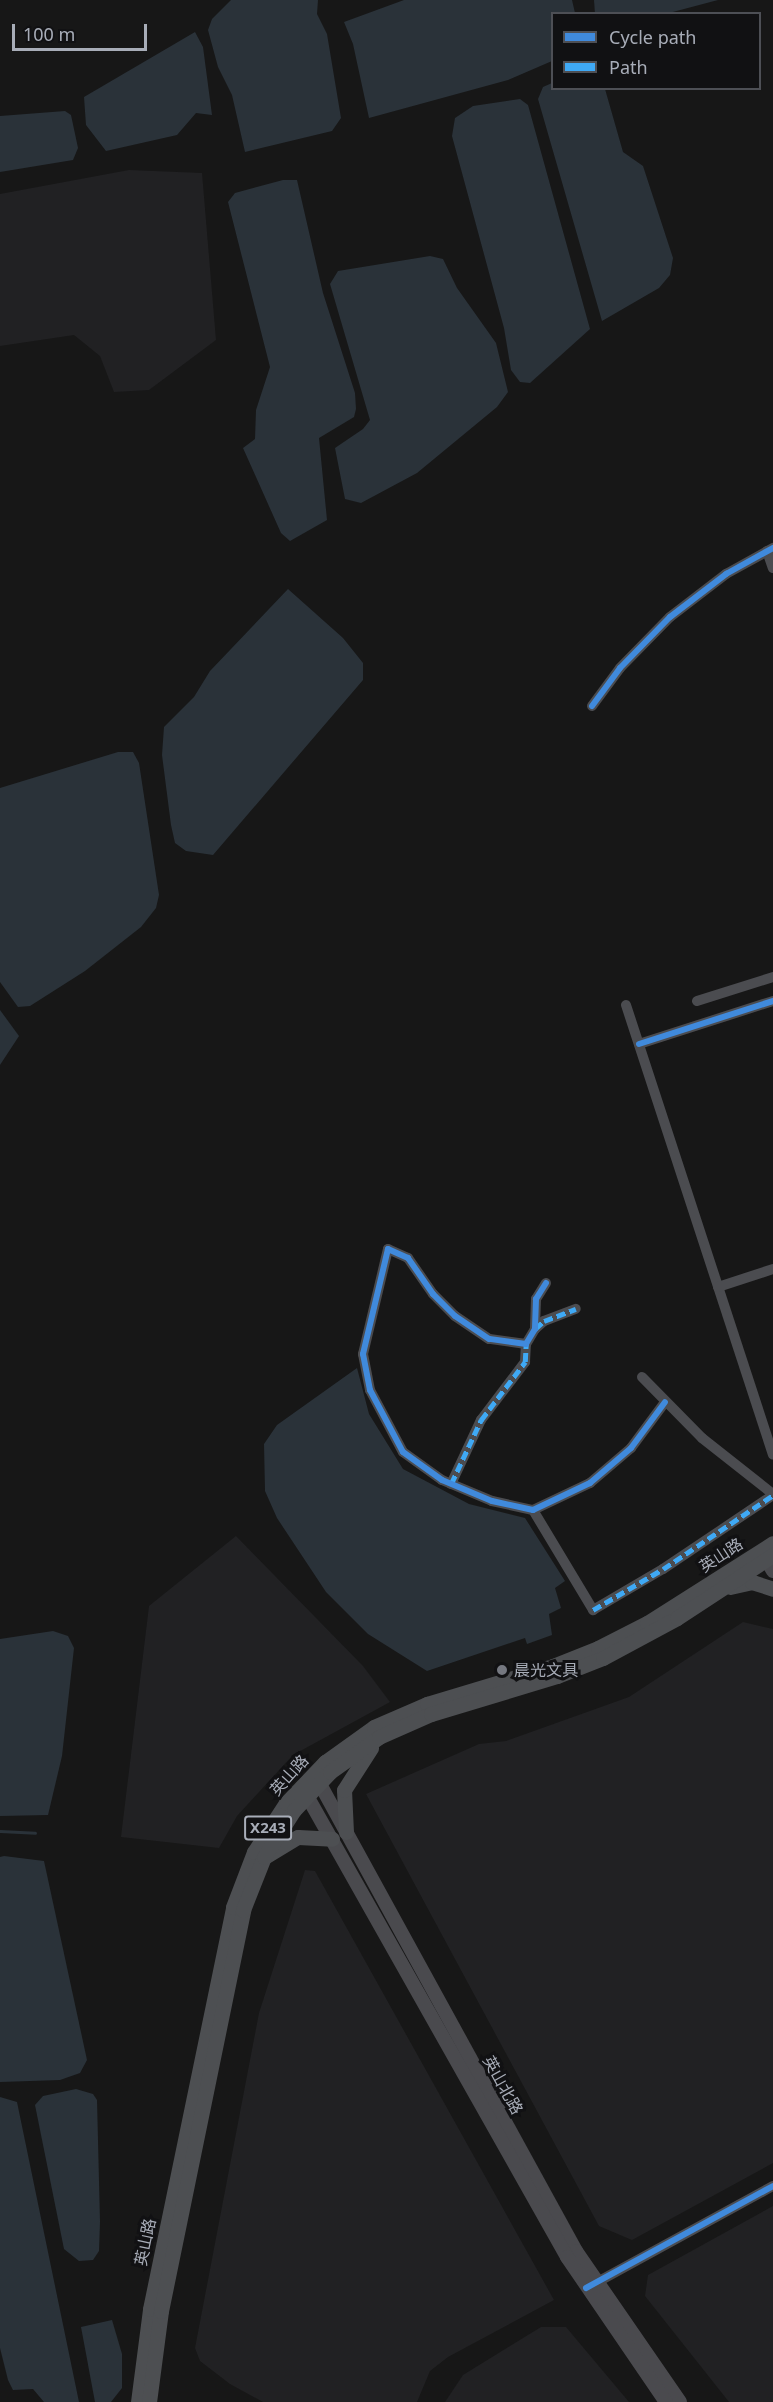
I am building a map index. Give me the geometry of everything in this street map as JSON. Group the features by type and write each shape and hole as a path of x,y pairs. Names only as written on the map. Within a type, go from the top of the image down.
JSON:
{"main road":[{"name":"英山路","path":"317,1778 379,1737 431,1714 595,1661 653,1633 770,1554"},
{"name":"英山路","path":"138,2402 150,2309 233,1907 254,1852 304,1790 349,1743 400,1714 554,1666 623,1636 770,1554"},
{"path":"716,1592 752,1582 773,1589"},
{"path":"264,1857 298,1837 339,1836 344,1790 355,1768 379,1737"},
{"name":"英山北路","path":"317,1778 339,1836"},
{"name":"英山路","path":"149,2402 161,2311 237,1938 264,1857 304,1790"},
{"name":"英山北路","path":"304,1790 339,1836 591,2285 666,2402"},
{"name":"英山北路","path":"591,2285 680,2402"}],"street":[{"path":"592,706 628,659 670,617 716,581 770,550 773,568"},
{"path":"698,1001 773,977"},
{"path":"639,1044 773,1000"},
{"path":"626,1005 773,1455"},
{"path":"526,1344 489,1339 455,1316 433,1294 408,1258 388,1249 363,1354 370,1390 403,1452 451,1484 492,1501 533,1510 590,1483 631,1448 665,1402"},
{"path":"718,1287 773,1269"},
{"path":"535,1329 536,1299 546,1283"},
{"path":"451,1484 481,1420 525,1362 526,1344 535,1329 544,1321 576,1309"},
{"path":"533,1510 593,1610 663,1569 773,1495 665,1402 642,1377"},
{"path":"591,2285 773,2186"}],"shaded area":[{"path":"231,0 318,0 317,14 327,34 341,118 332,131 245,152 232,95 218,67 208,30 212,19"},
{"path":"404,0 572,0 575,12 551,12 551,61 508,80 369,118 353,44 344,22"},
{"path":"594,0 718,0 673,12 595,12"},
{"path":"195,32 203,47 212,115 196,113 177,135 106,151 86,125 84,97"},
{"path":"551,83 551,90 605,90 623,152 643,166 673,258 670,275 659,288 602,321 538,99 543,87"},
{"path":"520,99 528,105 590,329 530,383 520,382 511,370 504,328 452,136 455,118 473,106"},
{"path":"65,111 71,115 78,148 73,160 0,172 0,116"},
{"path":"129,170 202,173 216,340 149,390 114,392 100,356 74,335 0,346 0,194"},
{"path":"283,180 297,180 323,293 355,393 356,409 354,417 319,438 327,520 290,541 281,533 243,448 255,439 256,410 270,367 228,202 235,193"},
{"path":"430,256 443,259 457,288 496,343 508,392 497,407 417,473 361,503 345,499 335,448 363,429 370,420 330,284 338,271"},
{"path":"288,589 343,638 363,663 363,680 213,855 186,851 175,843 171,825 162,755 164,727 194,697 210,671"},
{"path":"118,752 133,752 139,763 159,895 156,908 141,927 85,971 30,1006 18,1007 0,982 0,788"},
{"path":"0,1010 19,1036 0,1065"},
{"path":"357,1368 369,1414 403,1469 469,1504 525,1518 565,1581 555,1588 561,1608 549,1614 552,1635 527,1644 525,1638 427,1671 368,1634 326,1592 277,1518 265,1491 264,1444 277,1425"},
{"path":"236,1536 363,1666 390,1702 293,1755 237,1816 219,1848 121,1837 149,1606"},
{"path":"743,1622 773,1629 773,2163 632,2240 599,2226 366,1794 479,1744 506,1741 629,1697"},
{"path":"53,1631 68,1636 74,1648 62,1756 48,1815 0,1816 0,1639"},
{"path":"0,1857 44,1861 87,2060 80,2073 60,2080 0,2082"},
{"path":"305,1870 315,1871 554,2300 448,2357 430,2371 417,2402 263,2402 230,2384 200,2361 195,2348 259,2013"},
{"path":"76,2089 93,2094 97,2100 100,2222 99,2251 93,2260 79,2261 64,2249 35,2105 43,2096"},
{"path":"0,2097 17,2102 79,2402 44,2402 33,2389 13,2390 8,2380 0,2348"},
{"path":"773,2206 773,2402 729,2402 645,2296 648,2275"},
{"path":"112,2320 122,2354 122,2388 111,2402 95,2402 81,2327"},
{"path":"541,2327 566,2327 629,2402 445,2402 463,2375"}],"waterway":[{"path":"0,1831 35,1833"}],"marked path":[{"path":"535,1329 544,1321 576,1309"},
{"path":"451,1484 481,1420 525,1362 526,1344"},
{"path":"593,1610 663,1569 773,1495"}],"cycle path":[{"path":"592,706 620,668 670,617 726,574 773,548"},
{"path":"639,1044 773,1001"},
{"path":"546,1283 536,1299 535,1329 526,1344 489,1339 455,1316 433,1294 408,1258 388,1249 363,1354 370,1390 403,1452 442,1480 492,1501 533,1510 590,1483 631,1448 665,1402"},
{"path":"586,2288 773,2186"}],"place":[{"name":"晨光文具","path":"502,1670"}]}
